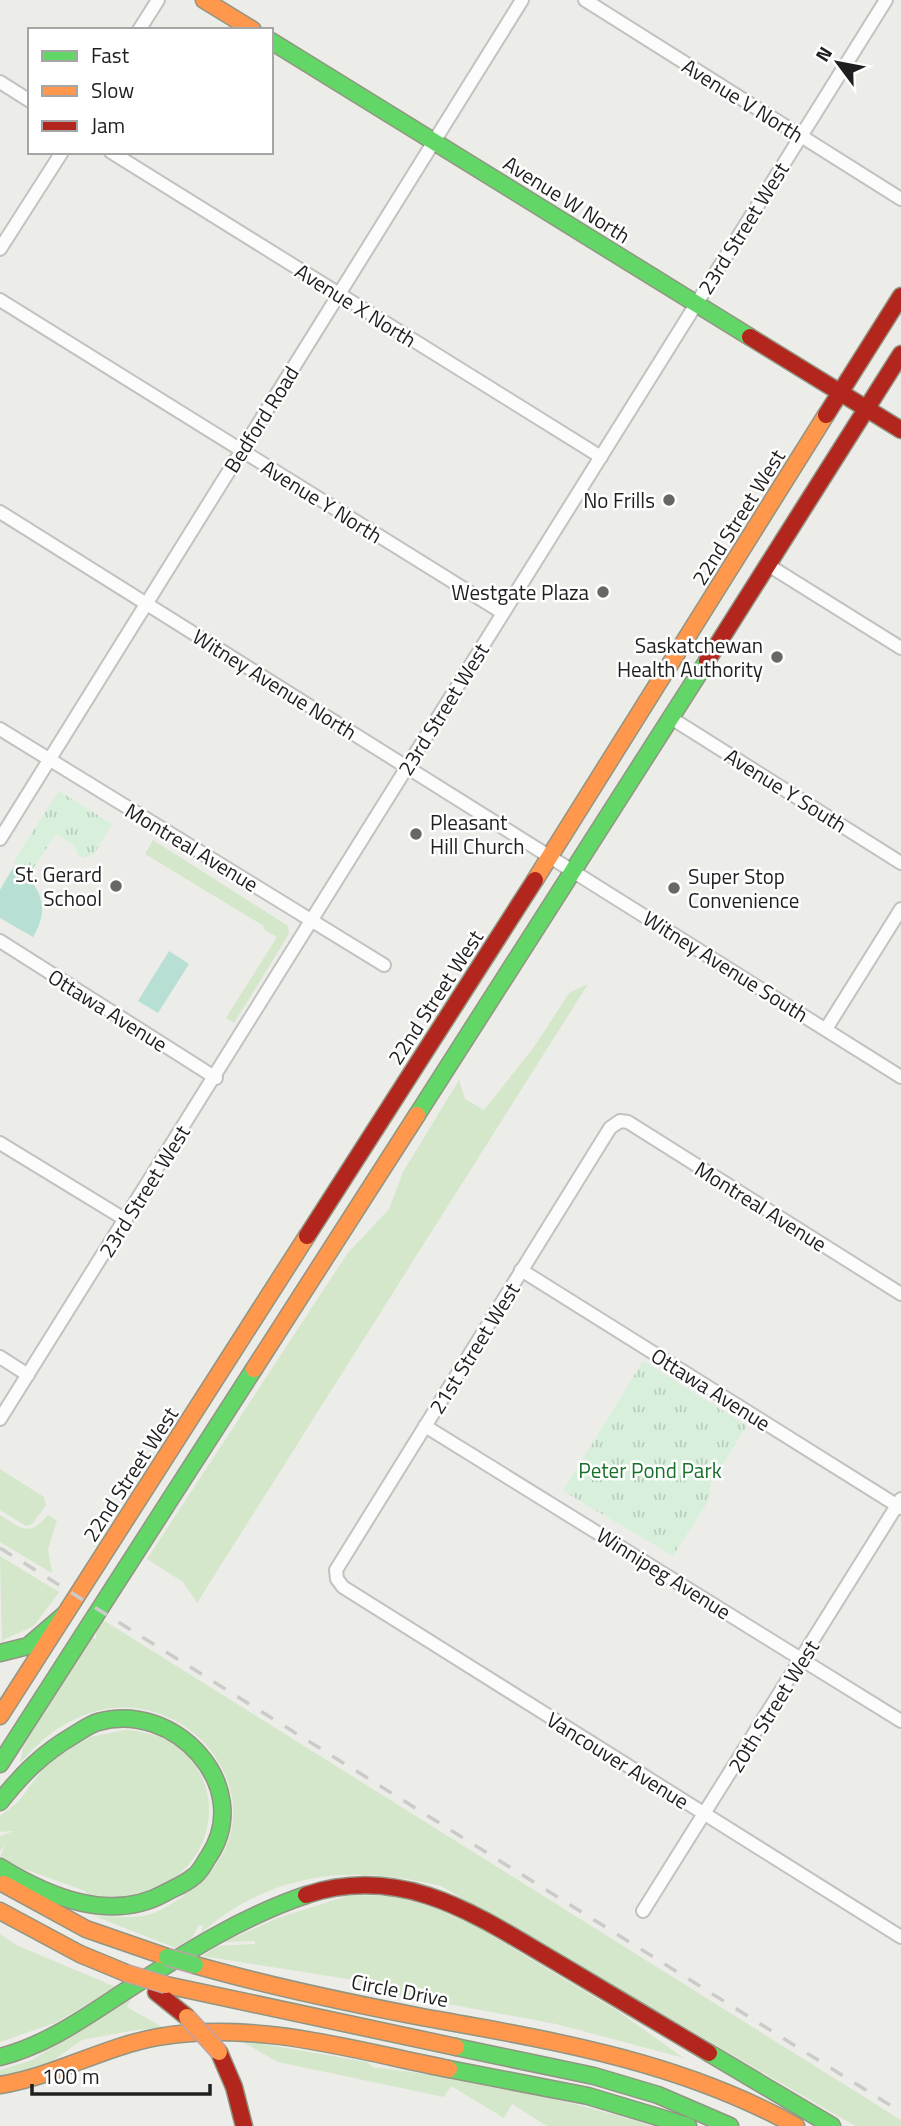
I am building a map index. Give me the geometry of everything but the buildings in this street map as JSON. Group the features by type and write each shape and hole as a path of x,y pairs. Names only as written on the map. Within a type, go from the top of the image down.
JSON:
{"main road":[{"path":"204,0 250,28"},
{"name":"Avenue W North","path":"273,42 901,430"},
{"name":"22nd Street West","path":"0,1716 550,856 901,296"},
{"path":"0,1764 575,870 901,354"},
{"path":"0,1653 33,1644 44,1637 64,1615"},
{"path":"0,1802 38,1759 61,1741 91,1726 130,1718 166,1726 192,1743 218,1781 222,1812 217,1842 200,1870 176,1890 143,1904 109,1907 74,1902 0,1867"},
{"name":"Circle Drive","path":"0,1881 98,1934 167,1957 356,2004 599,2050 685,2074 726,2090 796,2126"},
{"path":"0,2057 46,2040 231,1926 274,1905 334,1886 398,1886 438,1895 459,1905 832,2126"},
{"name":"Circle Drive","path":"0,1911 122,1975 161,1989 584,2073 658,2095 730,2126"},
{"path":"161,1989 219,2052 234,2087 244,2126"},
{"path":"0,2085 28,2080 106,2050 152,2038 218,2030 254,2031 588,2096 688,2126"}],"street":[{"path":"140,28 158,0"},
{"name":"Bedford Road","path":"0,839 522,0"},
{"name":"Avenue V North","path":"584,0 901,199"},
{"name":"23rd Street West","path":"0,1419 216,1078 886,0"},
{"path":"0,82 28,100"},
{"path":"0,249 61,154"},
{"name":"Avenue X North","path":"114,154 601,457"},
{"name":"Avenue Y North","path":"0,300 503,613"},
{"name":"Witney Avenue North","path":"0,512 550,856"},
{"path":"768,565 901,648"},
{"name":"Avenue Y South","path":"671,718 901,863"},
{"name":"Montreal Avenue","path":"0,729 384,965"},
{"name":"Witney Avenue South","path":"550,856 901,1077"},
{"path":"826,1029 901,909"},
{"name":"Ottawa Avenue","path":"0,942 216,1078"},
{"name":"Montreal Avenue","path":"620,1121 628,1122 901,1294"},
{"name":"21st Street West","path":"337,1579 336,1570 521,1270 610,1128 620,1121"},
{"path":"0,1143 126,1220"},
{"name":"Ottawa Avenue","path":"521,1270 900,1504"},
{"path":"0,1357 28,1375"},
{"name":"Winnipeg Avenue","path":"425,1426 901,1721"},
{"name":"20th Street West","path":"643,1911 900,1504"},
{"name":"Vancouver Avenue","path":"337,1579 343,1587 901,1937"}],"green space":[{"path":"59,791 112,824 94,854 84,858 77,854 75,846 56,834 30,873 13,862"},
{"path":"153,840 288,926 289,934 234,1023 226,1018 277,937 263,929 264,926 145,854"},
{"path":"14,866 31,881 40,898 41,916 33,937 0,918 0,890"},
{"path":"169,951 189,964 158,1013 138,1001"},
{"path":"588,984 197,1603 183,1582 147,1559 347,1254 389,1209 403,1172 459,1080 465,1099 484,1110 534,1047 569,993"},
{"name":"Peter Pond Park","path":"643,1361 747,1426 711,1482 710,1498 673,1556 563,1491"},
{"path":"0,1469 44,1497 46,1505 32,1524 26,1526 0,1510"},
{"path":"0,1515 14,1524 30,1529 48,1515 57,1521 48,1549 52,1573 0,1542"},
{"path":"0,1556 59,1592 34,1626 3,1640 2,1645"},
{"path":"103,1620 901,2120 901,2126 855,2126 441,1886 376,1875 314,1878 256,1896 228,1912 201,1933 203,1926 199,1925 192,1938 176,1948 94,1916 142,1916 156,1912 175,1901 193,1888 222,1855 233,1819 229,1784 212,1752 185,1726 150,1711 111,1708 69,1722 49,1735 20,1763 23,1747 91,1637 96,1639 96,1632"},
{"path":"125,1730 160,1737 185,1753 202,1776 209,1803 206,1831 194,1857 173,1879 135,1896 87,1895 85,1891 24,1869 0,1857 5,1845 0,1851 0,1836 14,1831 0,1832 0,1816 18,1802 43,1769 90,1737"},
{"path":"350,1895 391,1896 432,1907 474,1925 619,2012 684,2058 556,2024 383,1992 354,1980 202,1956 218,1946 255,1944 255,1941 224,1942 278,1918"},
{"path":"0,1934 18,1946 116,1987 55,2023 0,2042"},
{"path":"131,1998 127,2007 164,2028 135,2030 82,2040 51,2062 0,2077 0,2070 32,2060"},
{"path":"239,2040 367,2062 373,2067 515,2090 653,2126 547,2126 512,2104 504,2118 451,2086 444,2097 278,2062"}],"railway":[{"path":"0,1548 901,2112"}],"traffic: fast":[{"path":"273,42 750,337"},
{"path":"417,1115 707,661"},
{"path":"0,1764 254,1369"},
{"path":"0,1653 28,1646 64,1615"},
{"path":"0,1802 16,1782 52,1749 95,1723 126,1719 154,1724 179,1736 199,1754 214,1777 222,1802 221,1829 200,1870 183,1884 144,1902 123,1906 81,1902 39,1888 0,1867"},
{"path":"0,2057 34,2045 66,2029 236,1925 306,1895"},
{"path":"167,1957 195,1965"},
{"path":"456,2047 594,2076 658,2095 730,2126"},
{"path":"709,2053 832,2126"},
{"path":"449,2069 588,2096 688,2126"}],"traffic: slow":[{"path":"204,0 250,28"},
{"path":"535,880 826,415"},
{"path":"254,1369 417,1115"},
{"path":"0,1716 307,1236"},
{"path":"4,1884 86,1929 167,1957"},
{"path":"0,1911 80,1954 126,1973"},
{"path":"195,1965 340,2000 570,2045 617,2057 708,2085 796,2126"},
{"path":"126,1973 166,1985"},
{"path":"166,1985 456,2047"},
{"path":"187,2017 219,2052"},
{"path":"0,2085 40,2075 118,2047 158,2037 195,2033 231,2032 304,2039 449,2069"}],"traffic: jam":[{"path":"826,415 901,296"},
{"path":"750,337 901,430"},
{"path":"707,661 901,354"},
{"path":"307,1236 535,880"},
{"path":"306,1895 342,1887 377,1886 442,1900 503,1930 709,2053"},
{"path":"156,1992 187,2017"},
{"path":"219,2052 234,2087 244,2126"}],"place":[{"name":"No Frills","path":"669,500"},
{"name":"Westgate Plaza","path":"603,592"},
{"name":"Saskatchewan Health Authority","path":"777,657"},
{"name":"Pleasant Hill Church","path":"416,834"},
{"name":"St. Gerard School","path":"116,886"},
{"name":"Super Stop Convenience","path":"674,888"}]}
